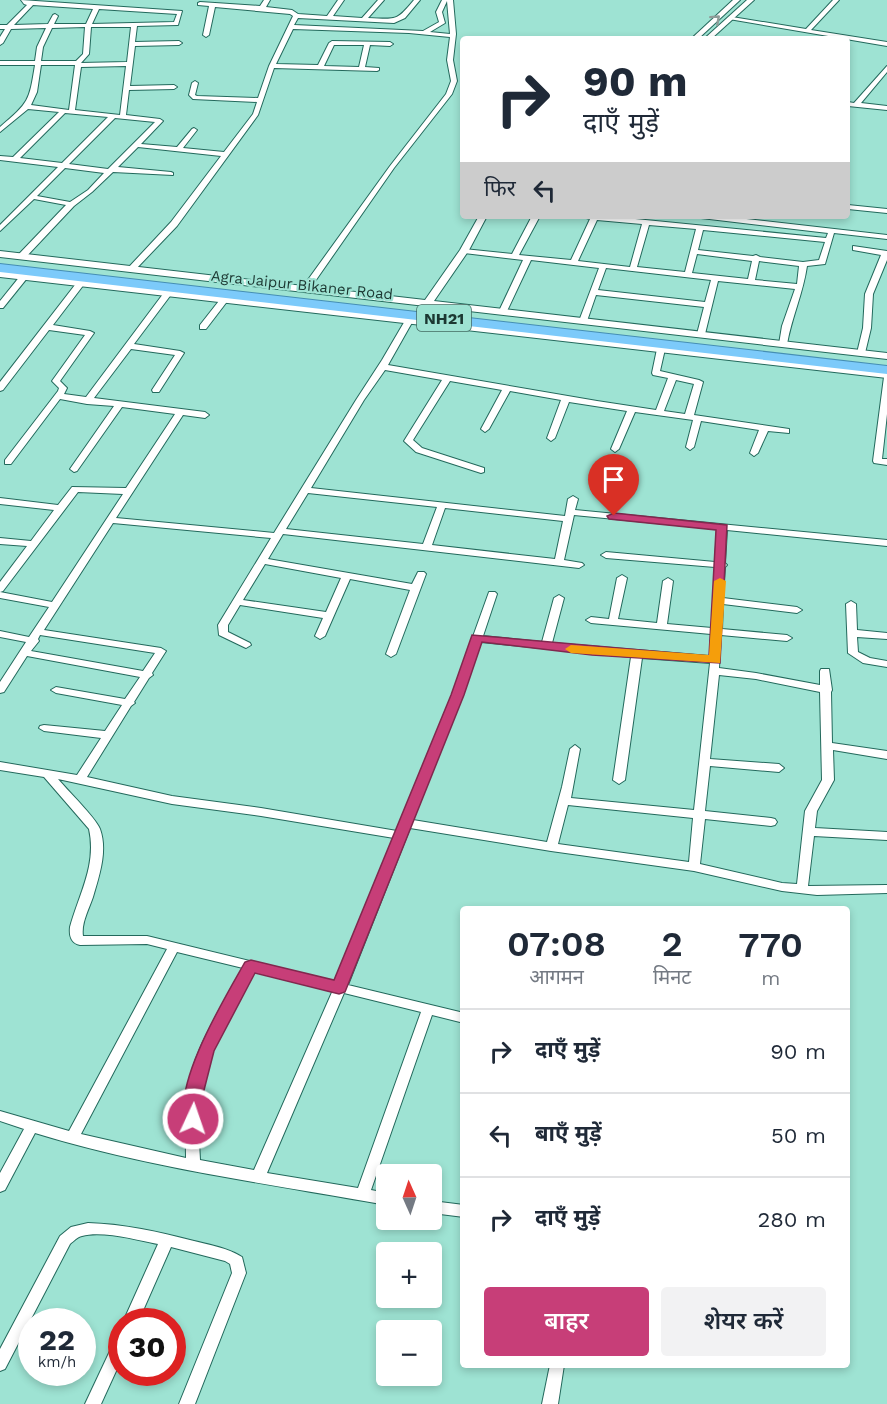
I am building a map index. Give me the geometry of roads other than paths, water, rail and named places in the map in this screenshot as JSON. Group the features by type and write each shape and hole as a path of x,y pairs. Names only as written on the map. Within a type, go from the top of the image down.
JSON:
{"highway":[{"name":"Agra Jaipur Bikaner Road","path":"0,261 887,362"},
{"name":"Agra Jaipur Bikaner Road","path":"0,268 887,370"}],"street":[{"path":"24,0 24,2 32,3 58,2 180,12 176,34"},
{"path":"226,6 231,0"},
{"path":"262,8 267,0"},
{"path":"330,16 341,0"},
{"path":"364,18 381,0"},
{"path":"200,4 262,8 292,12 296,16 376,20 400,19 417,0"},
{"path":"423,33 442,23 439,12 445,0"},
{"path":"306,288 392,167 445,101 454,81 450,60 453,36 450,0"},
{"path":"697,36 737,0"},
{"path":"711,36 751,0"},
{"path":"822,0 835,1"},
{"path":"118,8 126,1"},
{"path":"807,31 835,1"},
{"path":"0,43 8,28 32,3"},
{"path":"206,35 212,4"},
{"path":"72,112 78,64 86,54 88,26 97,7"},
{"path":"0,130 27,107 34,92 40,47 55,16"},
{"path":"132,268 174,224 256,114 272,66 296,16"},
{"path":"336,28 341,17"},
{"path":"732,18 838,36"},
{"path":"373,30 376,20"},
{"path":"0,27 176,24"},
{"path":"123,117 134,26"},
{"path":"292,27 453,36"},
{"path":"850,38 887,44"},
{"path":"132,44 179,43"},
{"path":"362,69 368,43"},
{"path":"320,67 330,44 390,44"},
{"path":"0,63 128,64"},
{"path":"272,66 377,69"},
{"path":"856,105 887,68"},
{"path":"195,83 192,96 195,98 261,100"},
{"path":"126,88 174,87"},
{"path":"850,104 887,108"},
{"path":"22,256 71,204 90,191 160,121 27,107"},
{"path":"14,160 63,112"},
{"path":"0,229 113,116"},
{"path":"179,149 194,130"},
{"path":"136,145 225,154"},
{"path":"0,158 108,171 116,169 171,174"},
{"path":"33,197 71,204"},
{"path":"850,207 887,211"},
{"path":"428,303 447,271 471,244 482,219"},
{"path":"514,257 534,219"},
{"path":"573,263 594,219"},
{"path":"615,219 829,240"},
{"path":"727,219 887,237"},
{"path":"787,226 788,219"},
{"path":"633,270 646,222"},
{"path":"688,275 700,228"},
{"path":"695,252 803,264 822,262 832,230"},
{"path":"856,248 886,254 869,294 867,328 861,353"},
{"path":"464,251 800,288"},
{"path":"0,254 887,356"},
{"path":"750,282 756,257"},
{"path":"503,311 528,258"},
{"path":"783,344 786,326 800,288 803,264"},
{"path":"583,321 603,266"},
{"path":"0,274 410,319 887,377 877,461 887,462"},
{"path":"0,306 24,277"},
{"path":"701,334 714,278"},
{"path":"0,388 81,283"},
{"path":"87,401 169,292"},
{"path":"594,292 707,305"},
{"path":"203,327 225,299"},
{"path":"246,645 223,633 223,625 360,400 384,367 393,345 410,319"},
{"path":"8,462 59,396 63,388 56,381 90,333 48,327"},
{"path":"129,346 180,353 156,390"},
{"path":"661,349 655,372 699,382 690,447"},
{"path":"384,367 507,389 786,431"},
{"path":"0,374 11,375"},
{"path":"659,412 673,376"},
{"path":"447,379 408,441 419,450 481,470"},
{"path":"485,429 507,389"},
{"path":"59,396 205,415"},
{"path":"551,438 566,398"},
{"path":"74,469 119,405"},
{"path":"615,448 633,408"},
{"path":"0,690 180,412"},
{"path":"754,453 765,427"},
{"path":"0,589 72,492 79,488 128,491"},
{"path":"306,490 442,505 722,527 887,543"},
{"path":"560,562 573,499"},
{"path":"0,501 58,508"},
{"path":"427,547 442,505"},
{"path":"109,520 427,547 579,565"},
{"path":"694,867 717,631 722,566 722,527"},
{"path":"0,541 32,544"},
{"path":"606,555 722,566"},
{"path":"262,561 416,588"},
{"path":"391,654 422,574"},
{"path":"320,636 347,576"},
{"path":"613,622 622,578"},
{"path":"662,626 668,581"},
{"path":"259,1175 339,988 457,695 492,594"},
{"path":"0,595 55,605"},
{"path":"546,646 559,598"},
{"path":"718,600 797,610"},
{"path":"238,602 329,616"},
{"path":"851,604 854,653 859,658 887,664"},
{"path":"591,620 787,638"},
{"path":"852,633 887,636"},
{"path":"0,634 160,650 160,656 80,779"},
{"path":"477,638 637,654 714,666 827,690"},
{"path":"26,653 148,675"},
{"path":"619,780 637,654"},
{"path":"801,890 811,811 828,780 825,671"},
{"path":"56,690 130,703"},
{"path":"44,728 110,735"},
{"path":"828,746 887,754"},
{"path":"551,847 575,749"},
{"path":"705,762 779,768"},
{"path":"0,766 80,779 172,800 400,835"},
{"path":"47,773 94,828 97,839 99,852 76,927 77,938 87,942 131,938 174,946 460,1017"},
{"path":"564,801 771,822"},
{"path":"405,823 694,867 758,884 801,890 887,890"},
{"path":"808,832 887,836"},
{"path":"73,1137 174,946"},
{"path":"193,1162 193,1098 198,1074 206,1051 251,966"},
{"path":"362,1195 429,1010"},
{"path":"0,1116 73,1137 376,1197"},
{"path":"0,1186 32,1126"},
{"path":"442,1209 460,1211"},
{"path":"0,1364 65,1240 76,1232 94,1229 167,1240 229,1256 237,1261 238,1273 187,1404"},
{"path":"136,1308 167,1240"},
{"path":"550,1404 556,1368"},
{"path":"93,1404 108,1371"}]}
